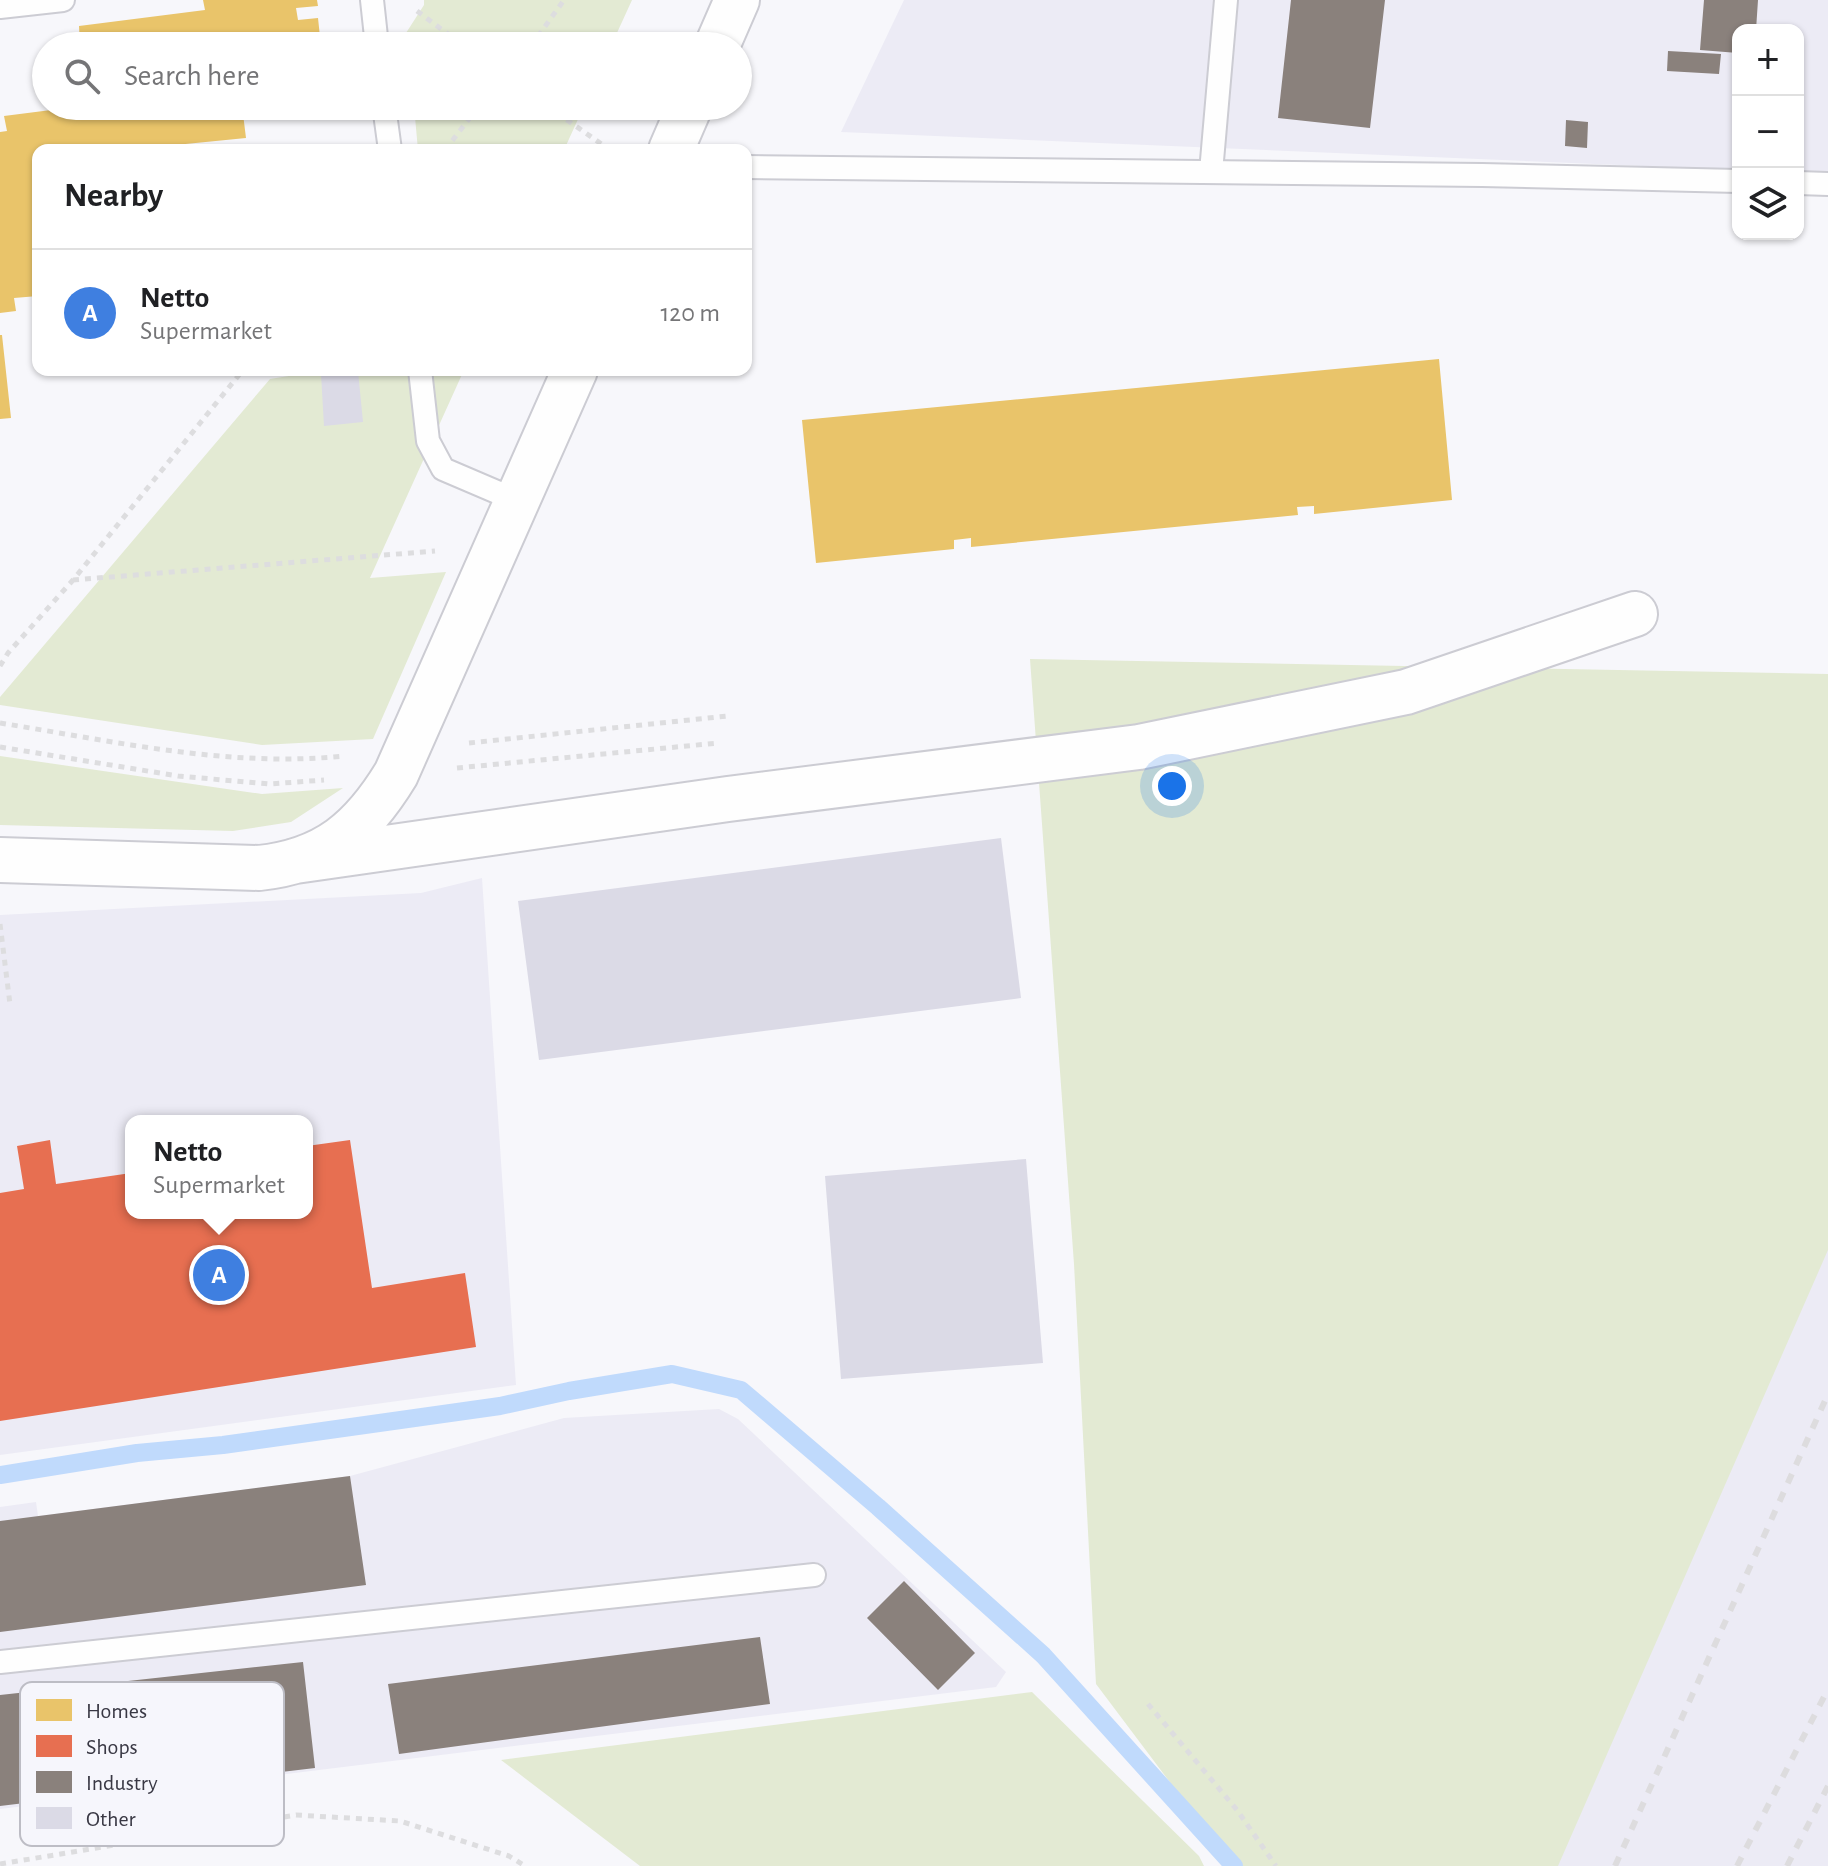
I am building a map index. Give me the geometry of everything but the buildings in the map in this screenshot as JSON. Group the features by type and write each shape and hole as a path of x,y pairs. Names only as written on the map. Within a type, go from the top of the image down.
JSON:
{"street":[{"path":"723,32 737,0"},
{"path":"674,144 684,120"},
{"path":"295,861 329,846 354,830 377,806 396,774 572,376"},
{"path":"0,860 259,868 728,799 1139,747 1406,692 1635,614"}],"lane":[{"path":"0,7 63,0"},
{"path":"372,0 375,32"},
{"path":"1211,172 1226,0"},
{"path":"386,120 389,144"},
{"path":"752,167 1505,175 1732,181"},
{"path":"1804,183 1828,184"},
{"path":"421,376 428,441 443,469 518,501"},
{"path":"0,1662 814,1575"}],"path":[{"path":"541,32 564,0"},
{"path":"414,9 445,32"},
{"path":"450,144 468,120"},
{"path":"567,120 601,144"},
{"path":"0,666 238,376"},
{"path":"73,580 499,546"},
{"path":"0,653 8,653"},
{"path":"0,924 10,1004"},
{"path":"1148,1704 1237,1810 1276,1866"},
{"path":"284,1817 400,1821 509,1856 525,1866"},
{"path":"0,1864 107,1846"}],"shaded area":[{"path":"904,0 1828,0 1828,174 1804,172 1804,24 1732,24 1732,170 841,132"},
{"path":"482,878 516,1385 0,1455 0,915 421,893"},
{"path":"1828,1151 1828,1866 1463,1866"},
{"path":"719,1409 738,1419 1006,1672 996,1687 284,1774 284,1682 20,1682 20,1807 0,1809 0,1507 36,1502 38,1516 350,1476 564,1418"}],"green space":[{"path":"424,0 632,0 617,32 407,32"},
{"path":"415,120 578,120 567,144 417,144"},
{"path":"289,376 461,376 370,578 446,572 373,739 262,745 0,705 0,697 270,379"},
{"path":"1030,659 1828,674 1828,1250 1558,1866 1233,1866 1096,1684 1074,1264"},
{"path":"0,756 262,794 343,788 291,822 233,831 0,825"},
{"path":"1032,1692 1199,1856 1204,1866 640,1866 501,1760"}],"waterway":[{"path":"0,1475 137,1453 223,1445 500,1406 672,1374 741,1390 878,1507 1043,1655 1234,1866"}],"railway":[{"path":"1615,1866 1828,1394"},
{"path":"1737,1866 1828,1689"},
{"path":"1787,1866 1828,1786"}],"place":[{"name":"Netto","path":"219,1275"}]}
